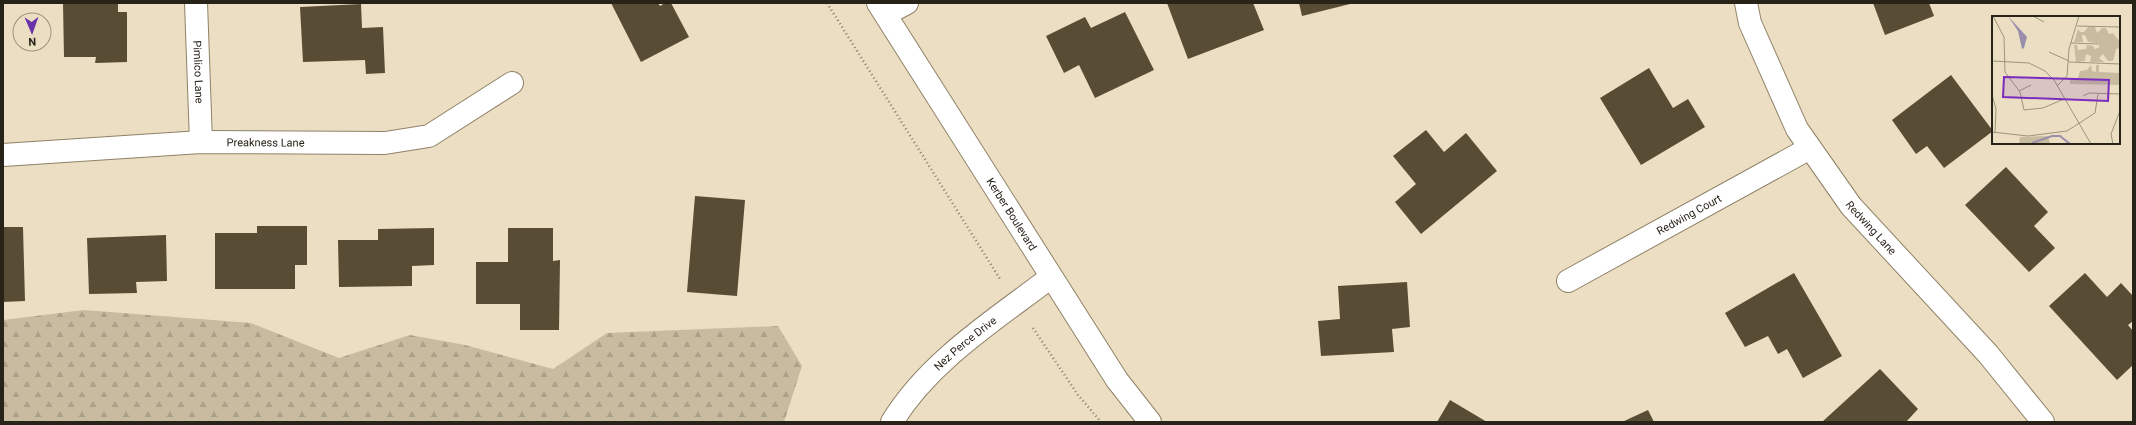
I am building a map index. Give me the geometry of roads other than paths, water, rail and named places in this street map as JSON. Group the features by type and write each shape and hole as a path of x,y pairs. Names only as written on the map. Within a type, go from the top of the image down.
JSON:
{"street":[{"name":"Pimlico Lane","path":"196,3 201,142"},
{"path":"882,9 907,3"},
{"name":"Redwing Lane","path":"1746,3 1750,24 1797,129 1850,206 1988,354 2043,422"},
{"name":"Kerber Boulevard","path":"882,9 1117,380 1150,422"},
{"name":"Preakness Lane","path":"3,155 201,142 385,143 428,136 512,83"},
{"name":"Redwing Court","path":"1568,281 1810,148"},
{"name":"Nez Perce Drive","path":"892,422 905,400 953,353 1051,277"}]}
